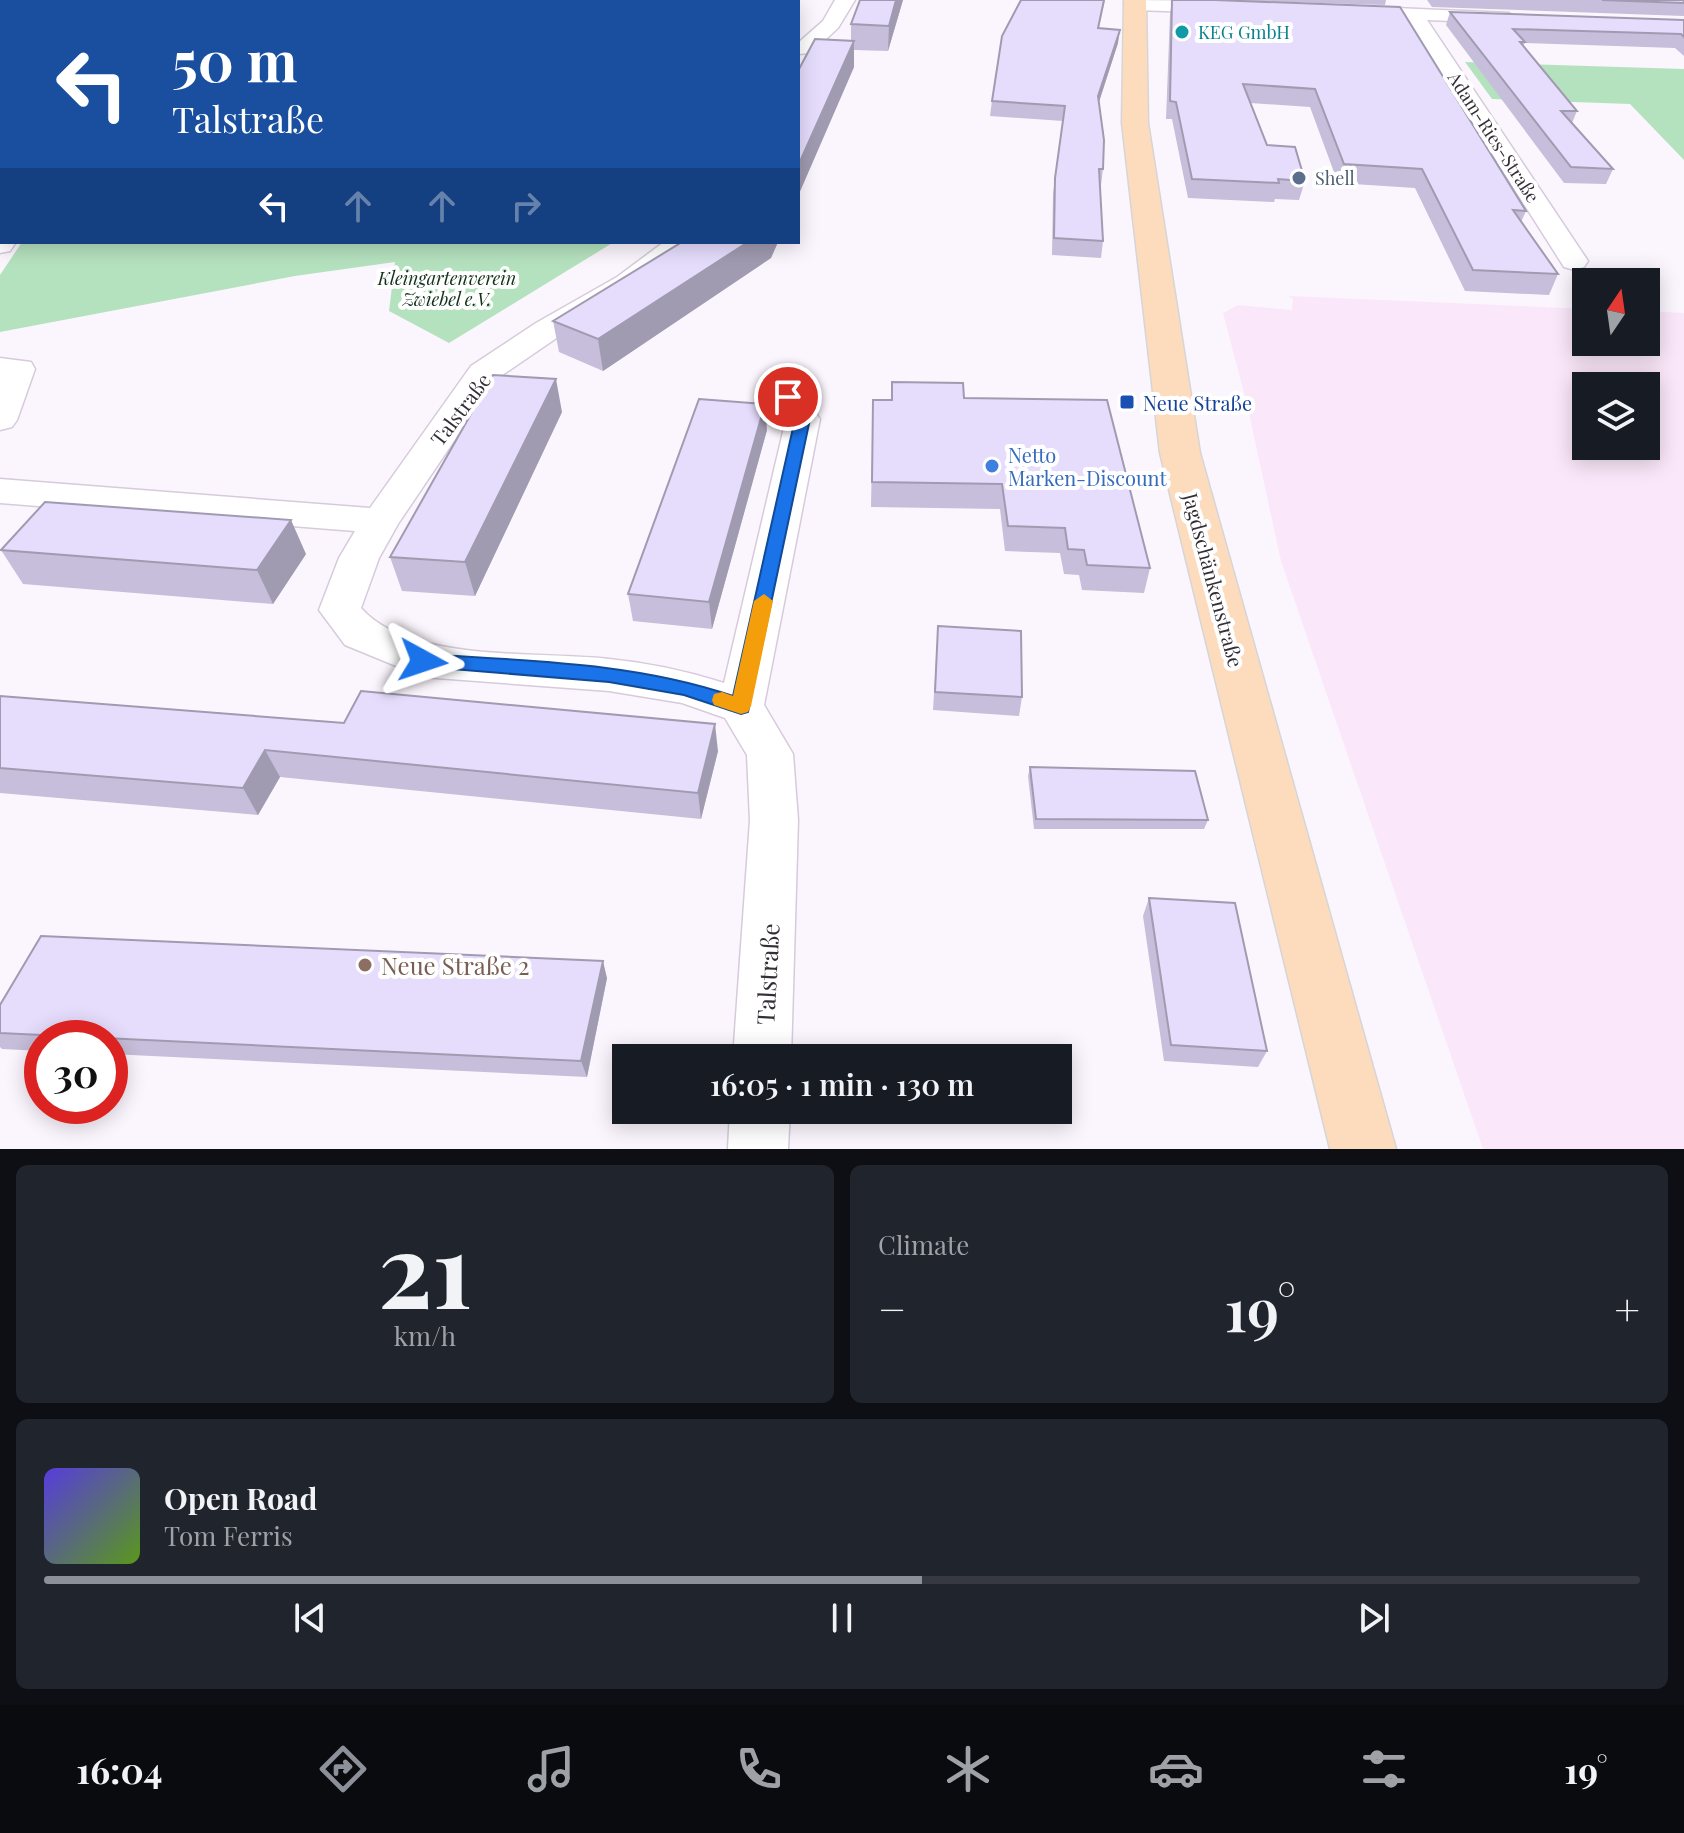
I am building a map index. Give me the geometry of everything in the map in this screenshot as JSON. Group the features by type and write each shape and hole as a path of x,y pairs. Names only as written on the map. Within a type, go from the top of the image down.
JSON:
{"main road":[{"name":"Jagdschänkenstraße","path":"1135,2 1135,123 1180,453 1363,1149"}],"street":[{"path":"804,49 831,24 845,0"},
{"path":"1135,2 1243,8"},
{"path":"1336,11 1520,18"},
{"name":"Adam-Ries-Straße","path":"1413,14 1574,261"},
{"name":"Talstraße","path":"679,244 627,283 547,330 483,373 380,521 359,558 340,610 360,634 423,661 609,675 685,687 741,706 770,754 773,807 763,1044"},
{"path":"0,368 19,369 0,420"},
{"path":"741,706 803,419 788,397"},
{"path":"0,491 380,521"},
{"path":"758,1149 759,1124"}],"shaded area":[{"path":"1289,296 1572,308 1572,356 1660,356 1660,312 1684,313 1684,1149 1483,1149 1281,561 1247,404 1223,313 1238,305 1292,310 1293,299"}],"green space":[{"path":"1465,62 1684,69 1684,160 1630,104 1492,99"},
{"name":"Kleingartenverein Zwiebel e.V.","path":"21,244 611,244 449,343 389,311 395,262 295,276 0,332 0,275"}],"building":[{"path":"860,0 896,0 889,26 851,24"},
{"path":"1021,0 1104,0 1098,28 1120,30 1098,96 1104,140 1103,169 1099,169 1103,241 1054,238 1055,178 1065,106 992,101 1002,36"},
{"path":"1172,0 1400,7 1526,211 1513,210 1558,274 1473,270 1422,169 1344,164 1315,89 1243,84 1267,145 1295,147 1305,181 1278,179 1279,183 1192,179 1176,102 1170,101"},
{"path":"1602,0 1684,0 1684,3"},
{"path":"1450,12 1684,20 1684,37 1681,34 1513,29 1525,42 1520,42 1577,111 1561,111 1613,169 1571,167"},
{"path":"815,39 854,41 800,162 800,67"},
{"path":"679,244 745,244 598,339 553,321"},
{"path":"493,375 556,379 465,562 390,557"},
{"name":"Netto Marken-Discount","path":"892,382 963,383 964,398 1107,400 1150,568 1087,565 1084,550 1068,549 1065,528 1008,526 1002,484 872,482 873,400 892,400"},
{"path":"699,399 765,404 709,602 628,594"},
{"path":"45,502 291,520 257,570 1,550"},
{"path":"938,626 1021,631 1022,697 935,692"},
{"path":"361,691 715,724 698,793 265,750 243,788 0,768 0,696 344,723"},
{"path":"1030,767 1195,771 1208,820 1036,819"},
{"path":"1149,898 1235,903 1267,1051 1171,1045"},
{"path":"41,936 603,961 581,1061 128,1039 128,1020 24,1020 24,1034 0,1033 0,1005"}],"slow traffic":[{"path":"722,700 741,706 764,601"}],"place":[{"name":"KEG GmbH","path":"1182,32"},
{"name":"Shell","path":"1299,178"},
{"name":"Neue Straße","path":"1127,402"},
{"name":"Netto Marken-Discount","path":"992,466"},
{"name":"Neue Straße 2","path":"365,965"}],"route":[{"path":"423,661 609,675 685,687 741,706 803,419 788,397"}]}
